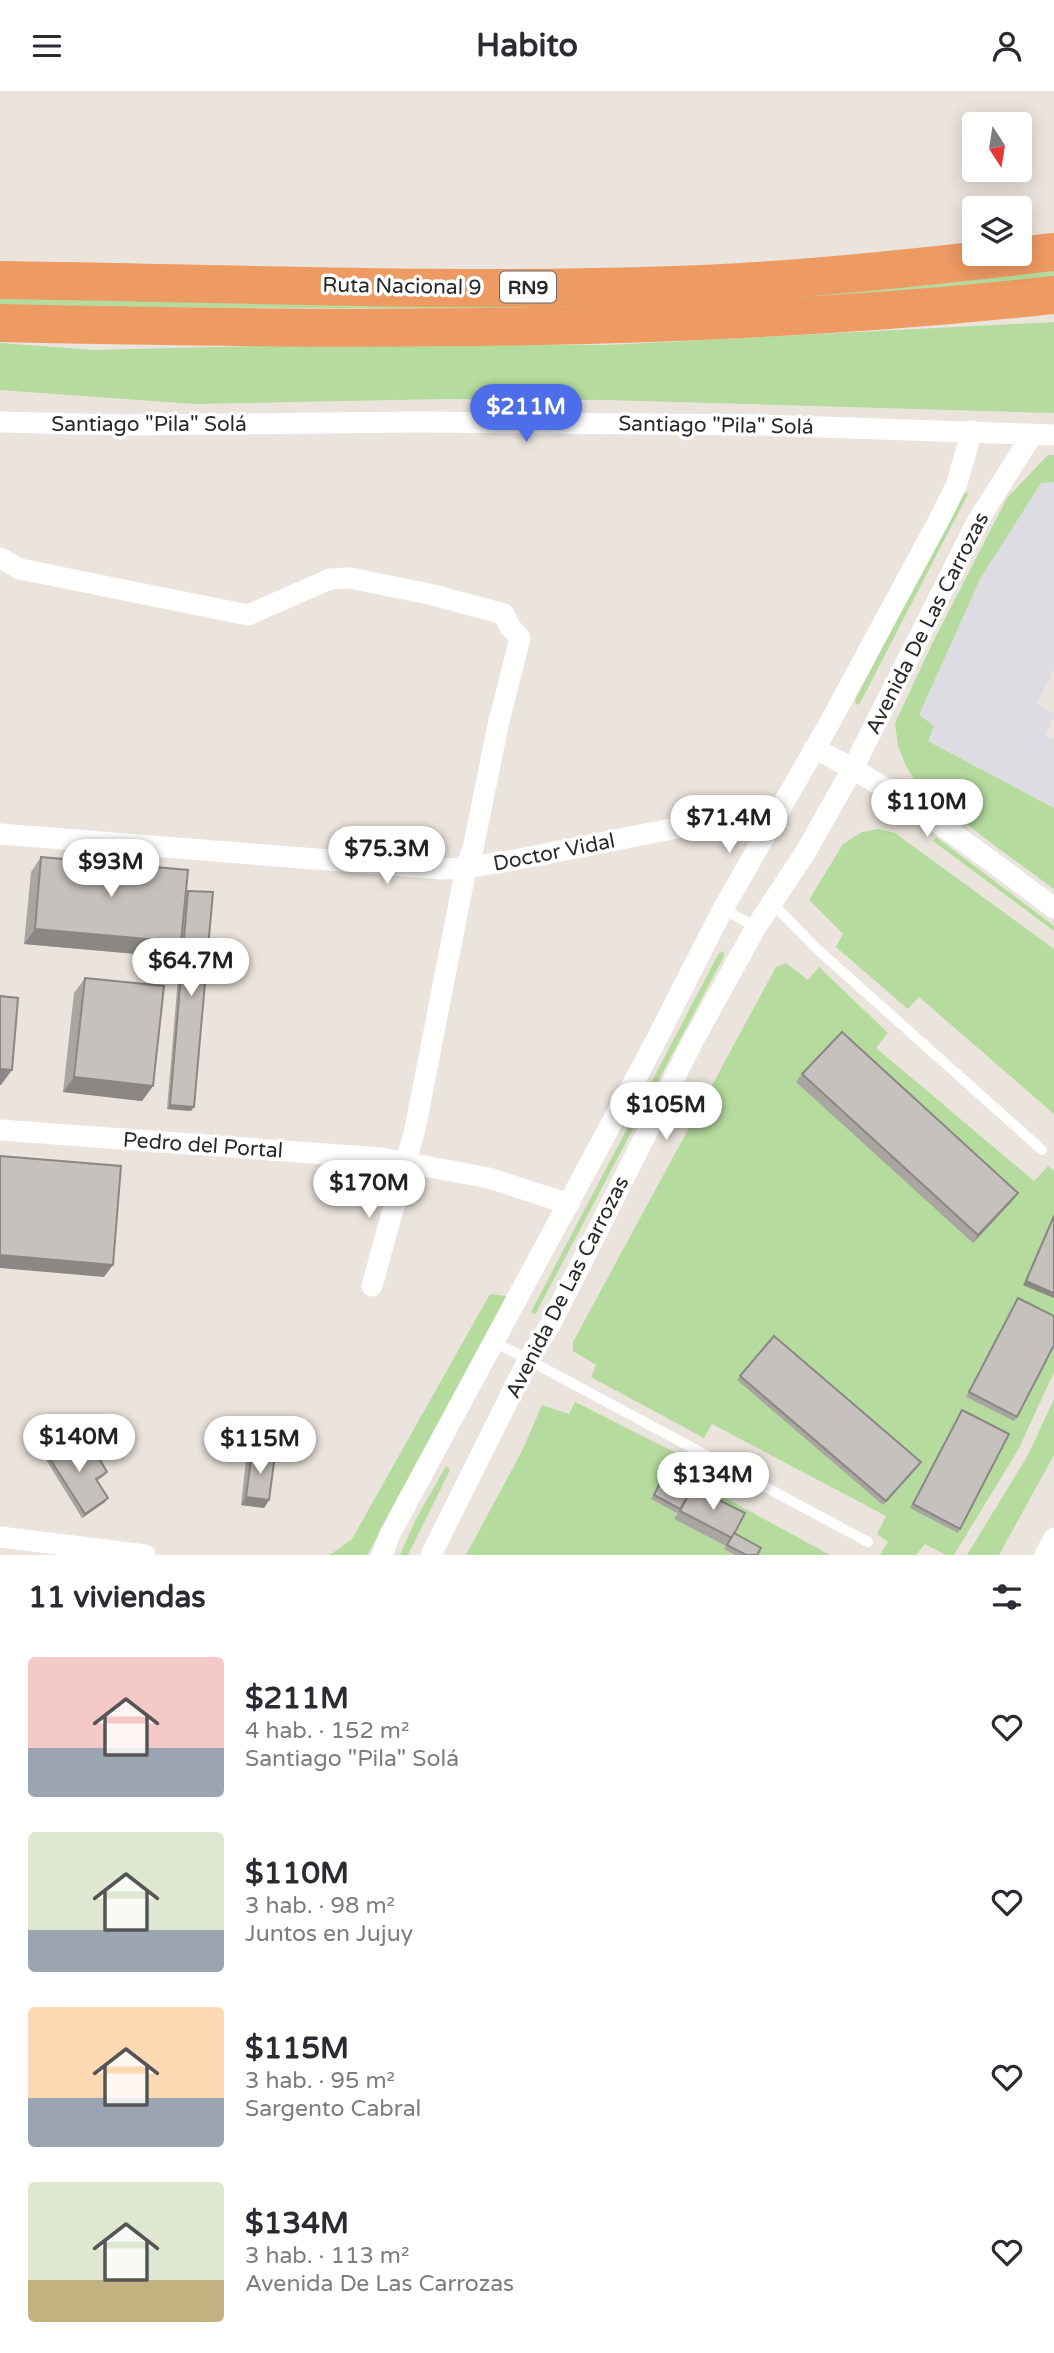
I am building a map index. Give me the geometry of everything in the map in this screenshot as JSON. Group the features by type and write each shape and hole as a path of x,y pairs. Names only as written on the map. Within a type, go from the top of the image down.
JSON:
{"highway":[{"name":"Ruta Nacional 9","path":"0,280 470,288 675,285 865,272 1054,252"},
{"name":"Ruta Nacional 9","path":"0,323 185,327 515,326 845,314 1054,295"},
{"path":"992,302 1054,302"}],"street":[{"name":"Santiago \"Pila\" Solá","path":"0,422 123,425 416,422 748,425 1054,435"},
{"name":"Avenida De Las Carrozas","path":"382,1555 390,1534 569,1204 723,909 951,496 972,431"},
{"name":"Avenida De Las Carrozas","path":"431,1555 528,1360 550,1325 693,1041 756,927 805,853 853,768 976,522 1032,435"},
{"path":"0,558 20,569 248,615 330,579 349,578 429,594 504,614 510,627 520,638 498,725 473,849 466,868 415,1129 372,1286"},
{"path":"814,748 853,768 938,821 1054,908"},
{"name":"Doctor Vidal","path":"0,834 442,869 466,868 712,821 772,821"},
{"name":"Pedro del Portal","path":"0,1130 381,1158 489,1178 569,1204"},
{"path":"0,1537 145,1555"},
{"path":"1045,1555 1054,1538"}],"lane":[{"path":"771,902 816,949 1042,1150"},
{"path":"723,909 756,927"},
{"path":"493,1341 868,1542"}],"shaded area":[{"path":"1054,482 1054,670 1037,703 1054,714 1046,736 1054,740 1054,808 927,740 918,715 980,579 1041,483"}],"green space":[{"path":"1054,265 1054,277 795,304 625,309 0,307 0,295"},
{"path":"1054,322 1054,413 607,400 445,399 194,404 0,390 0,343 94,350 340,344 606,345"},
{"path":"1048,455 1054,455 1054,482 1041,483 980,579 919,715 934,726 928,741 1054,808 1054,889 919,787 898,746 895,723 1007,498"},
{"path":"964,492 967,496 860,703 856,705 855,700"},
{"path":"879,829 895,833 1054,949 1054,1114 919,997 908,1009 836,947 843,934 809,900 843,844 862,832"},
{"path":"936,837 1054,926 1054,931 933,841"},
{"path":"724,952 536,1313 533,1314 531,1312 719,953"},
{"path":"786,963 808,980 819,967 888,1033 876,1048 1034,1181 1048,1166 1054,1171 1054,1372 1019,1448 954,1555 946,1555 925,1544 916,1555 880,1555 888,1542 877,1534 886,1516 712,1424 704,1438 591,1377 596,1365 573,1351 573,1342 776,967"},
{"path":"490,1294 514,1297 367,1555 330,1555 352,1539"},
{"path":"1054,1399 1054,1455 999,1555 967,1555 1028,1455"},
{"path":"575,1402 692,1461 685,1476 830,1555 466,1555 523,1449 542,1405 569,1414"},
{"path":"446,1466 450,1470 408,1555 400,1555 416,1519"}],"building":[{"path":"41,857 188,870 181,942 35,929"},
{"path":"188,891 213,892 194,1107 170,1105"},
{"path":"85,978 164,986 153,1086 74,1077"},
{"path":"0,996 18,998 12,1070 0,1069"},
{"path":"842,1032 1018,1193 978,1235 802,1074"},
{"path":"0,1156 121,1166 113,1265 0,1255"},
{"path":"1054,1216 1054,1293 1026,1281"},
{"path":"1018,1298 1054,1316 1054,1345 1017,1417 969,1392"},
{"path":"774,1336 921,1462 886,1501 740,1376"},
{"path":"962,1410 1009,1434 960,1529 913,1504"},
{"path":"66,1436 81,1459 94,1450 107,1472 96,1479 108,1498 85,1514 45,1451"},
{"path":"252,1452 275,1455 269,1500 246,1497"},
{"path":"660,1483 687,1497 680,1509 654,1495"},
{"path":"693,1487 745,1513 732,1538 680,1511"},
{"path":"734,1533 761,1548 757,1555 746,1555 727,1545"}]}
